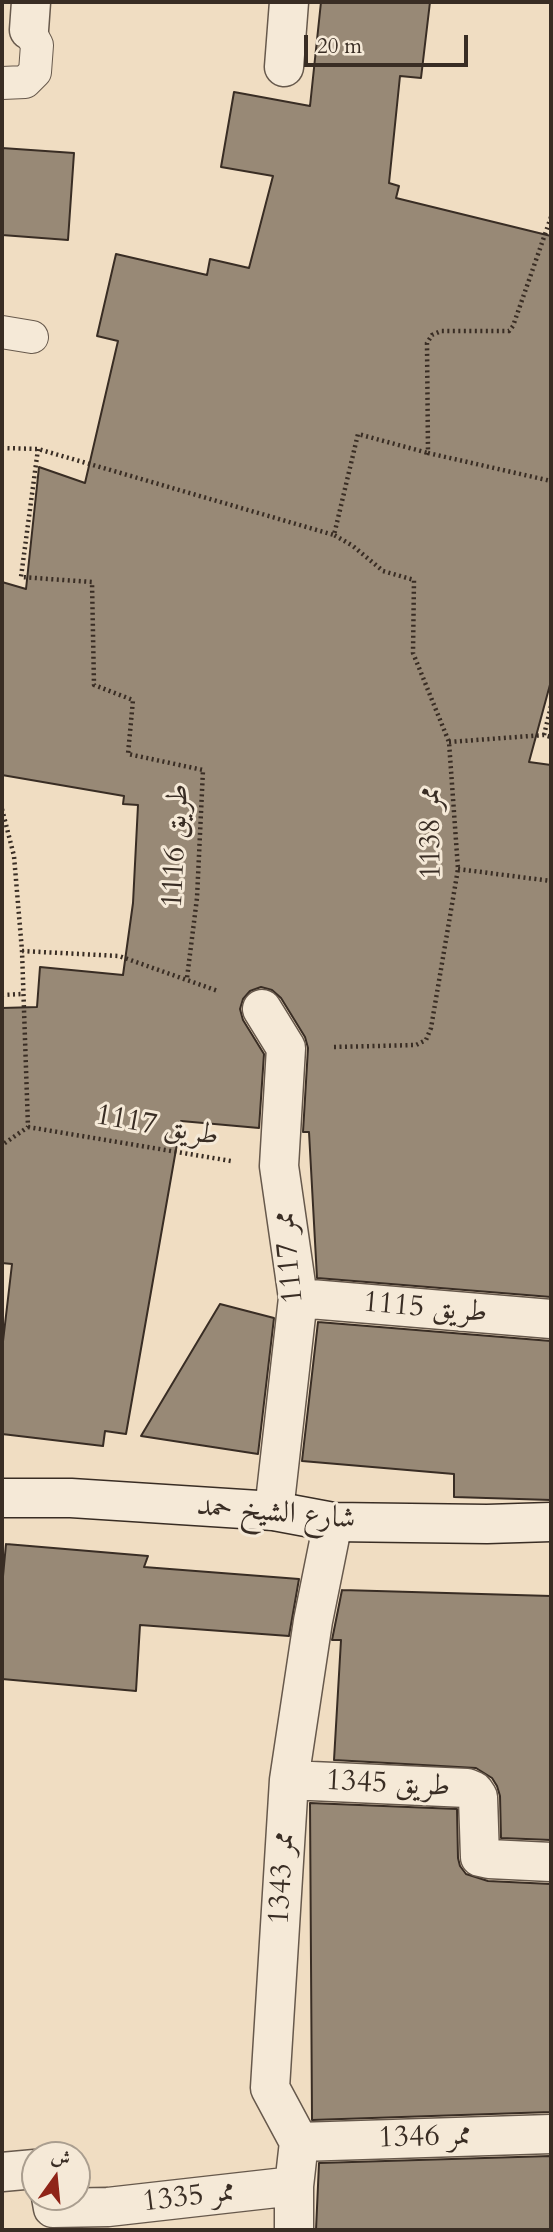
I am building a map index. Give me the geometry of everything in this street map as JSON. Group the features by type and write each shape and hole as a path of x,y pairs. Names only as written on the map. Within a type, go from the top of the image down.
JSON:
{"street":[{"path":"284,66 289,2"},
{"path":"262,1009 286,1048"},
{"name":"ممر 1117","path":"274,1511 298,1298 279,1166 286,1048"},
{"name":"طريق 1115","path":"298,1298 551,1319"},
{"name":"شارع الشيخ حمد","path":"2,1499 71,1498 274,1511 333,1522 551,1522"},
{"name":"ممر 1343","path":"299,2142 270,2088 289,1780 313,1621 333,1522"},
{"name":"طريق 1345","path":"289,1780 467,1788 474,1791 478,1797 480,1857 489,1860 551,1862"},
{"name":"ممر 1346","path":"299,2142 551,2134"},
{"path":"294,2230 294,2186 299,2142"},
{"path":"2,2172 21,2170"},
{"name":"ممر 1335","path":"68,2211 109,2219 294,2186"}],"lane":[{"path":"2,83 25,82 35,72 37,45 30,16"}],"path":[{"path":"428,453 427,343 432,335 442,331 509,331 551,217"},
{"path":"334,535 358,434 551,481"},
{"name":"ممر 1138","path":"2,448 38,449 334,535 353,546 383,571 414,580 413,653 449,742 458,869 431,1028 426,1040 416,1045 286,1048"},
{"name":"طريق 1116","path":"38,449 21,577 92,582 94,685 133,700 128,754 203,770 197,898 187,978"},
{"path":"544,735 551,706"},
{"path":"449,742 544,735 551,737"},
{"path":"2,809 13,856 22,951 28,1127 2,1145"},
{"path":"458,869 551,881"},
{"path":"22,951 119,956 187,978 262,1009"},
{"path":"2,995 22,994"},
{"name":"طريق 1117","path":"28,1127 220,1160 279,1166"}],"building":[{"path":"321,2 430,2 421,78 400,76 389,183 399,186 396,198 551,236 551,681 529,762 551,765 551,1297 317,1278 309,1132 303,1132 308,1048 305,1037 281,998 272,990 261,987 250,991 243,999 240,1009 243,1020 264,1054 259,1128 181,1121 126,1434 105,1431 103,1446 2,1434 2,1350 12,1264 2,1263 2,1008 37,1007 40,967 123,975 133,903 138,805 123,804 124,796 2,775 2,582 26,589 39,467 85,483 118,341 97,336 116,254 207,275 210,259 249,268 273,176 221,167 234,92 310,106"},
{"path":"2,148 74,153 68,240 2,235"},
{"path":"220,1304 274,1318 258,1454 141,1436"},
{"path":"318,1322 551,1341 551,1500 454,1497 454,1474 302,1461"},
{"path":"6,1544 148,1556 144,1567 299,1579 289,1636 140,1625 136,1691 2,1679 2,1587"},
{"path":"342,1590 551,1596 551,1840 501,1838 500,1796 497,1786 492,1778 476,1768 334,1760 341,1640 332,1640"},
{"path":"310,1803 457,1809 458,1858 466,1874 488,1881 551,1884 551,2112 312,2120"},
{"path":"551,2156 551,2230 316,2230 319,2163"}]}
